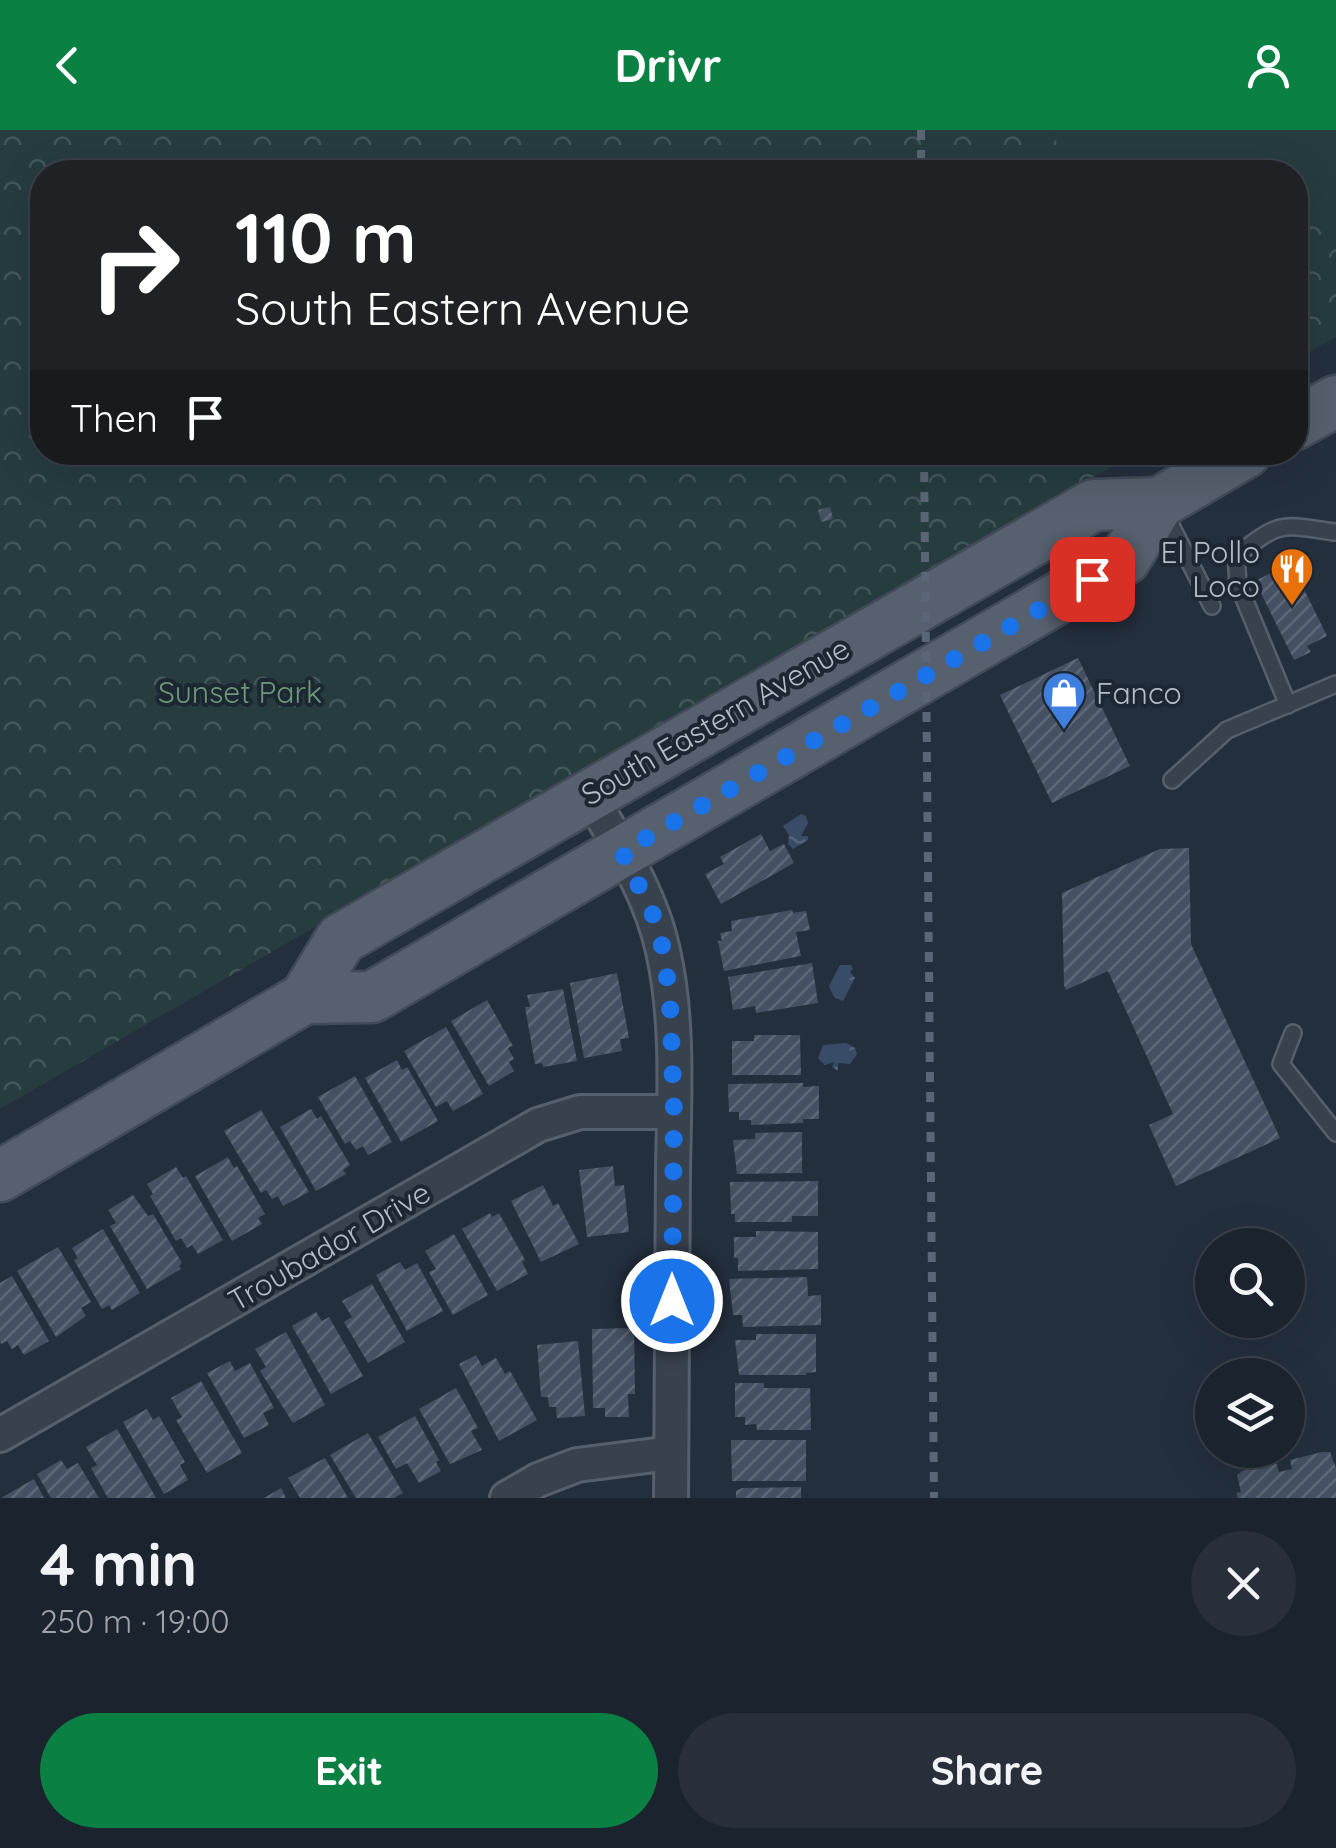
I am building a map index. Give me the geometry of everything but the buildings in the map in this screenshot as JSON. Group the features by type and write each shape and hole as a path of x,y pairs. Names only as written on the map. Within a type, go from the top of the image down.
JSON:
{"main road":[{"path":"1308,417 1336,401"},
{"name":"South Eastern Avenue","path":"0,1176 306,998 372,996 622,852 1125,559 1160,503 1224,465"},
{"name":"South Eastern Avenue","path":"306,998 341,939 589,794 1094,505 1160,503"}],"street":[{"path":"589,794 639,881 664,952 670,1002 674,1112 671,1498"},
{"name":"Troubador Drive","path":"0,1436 538,1125 580,1112 674,1112"},
{"path":"507,1498 577,1464 671,1452"}],"lane":[{"path":"1160,503 1212,606"},
{"path":"1288,704 1238,584 1236,556 1284,525 1334,532"},
{"path":"1172,780 1227,730 1336,684"},
{"path":"1293,1033 1281,1064 1336,1132"}],"green space":[{"name":"Sunset Park","path":"0,130 1336,130 1336,337 1308,353 1308,160 30,160 30,465 1114,465 0,1109"},
{"path":"1050,130 1336,130 1336,210 1308,226 1308,160 1067,160"}],"water":[{"path":"801,814 808,823 801,836 808,836 808,840 793,849 783,826"},
{"path":"840,965 851,965 850,972 855,978 843,1001 834,997 829,986"},
{"path":"846,1043 857,1054 850,1064 838,1063 838,1071 832,1067 834,1062 825,1065 818,1058 823,1045"}],"railway":[{"path":"921,130 921,160"},
{"path":"924,465 934,1498"}],"place":[{"name":"El Pollo Loco","path":"1292,607"},
{"name":"Fanco","path":"1064,731"}],"route":[{"path":"672,1301 674,1112 670,1002 664,952 652,912 622,852 1092,579"}]}
